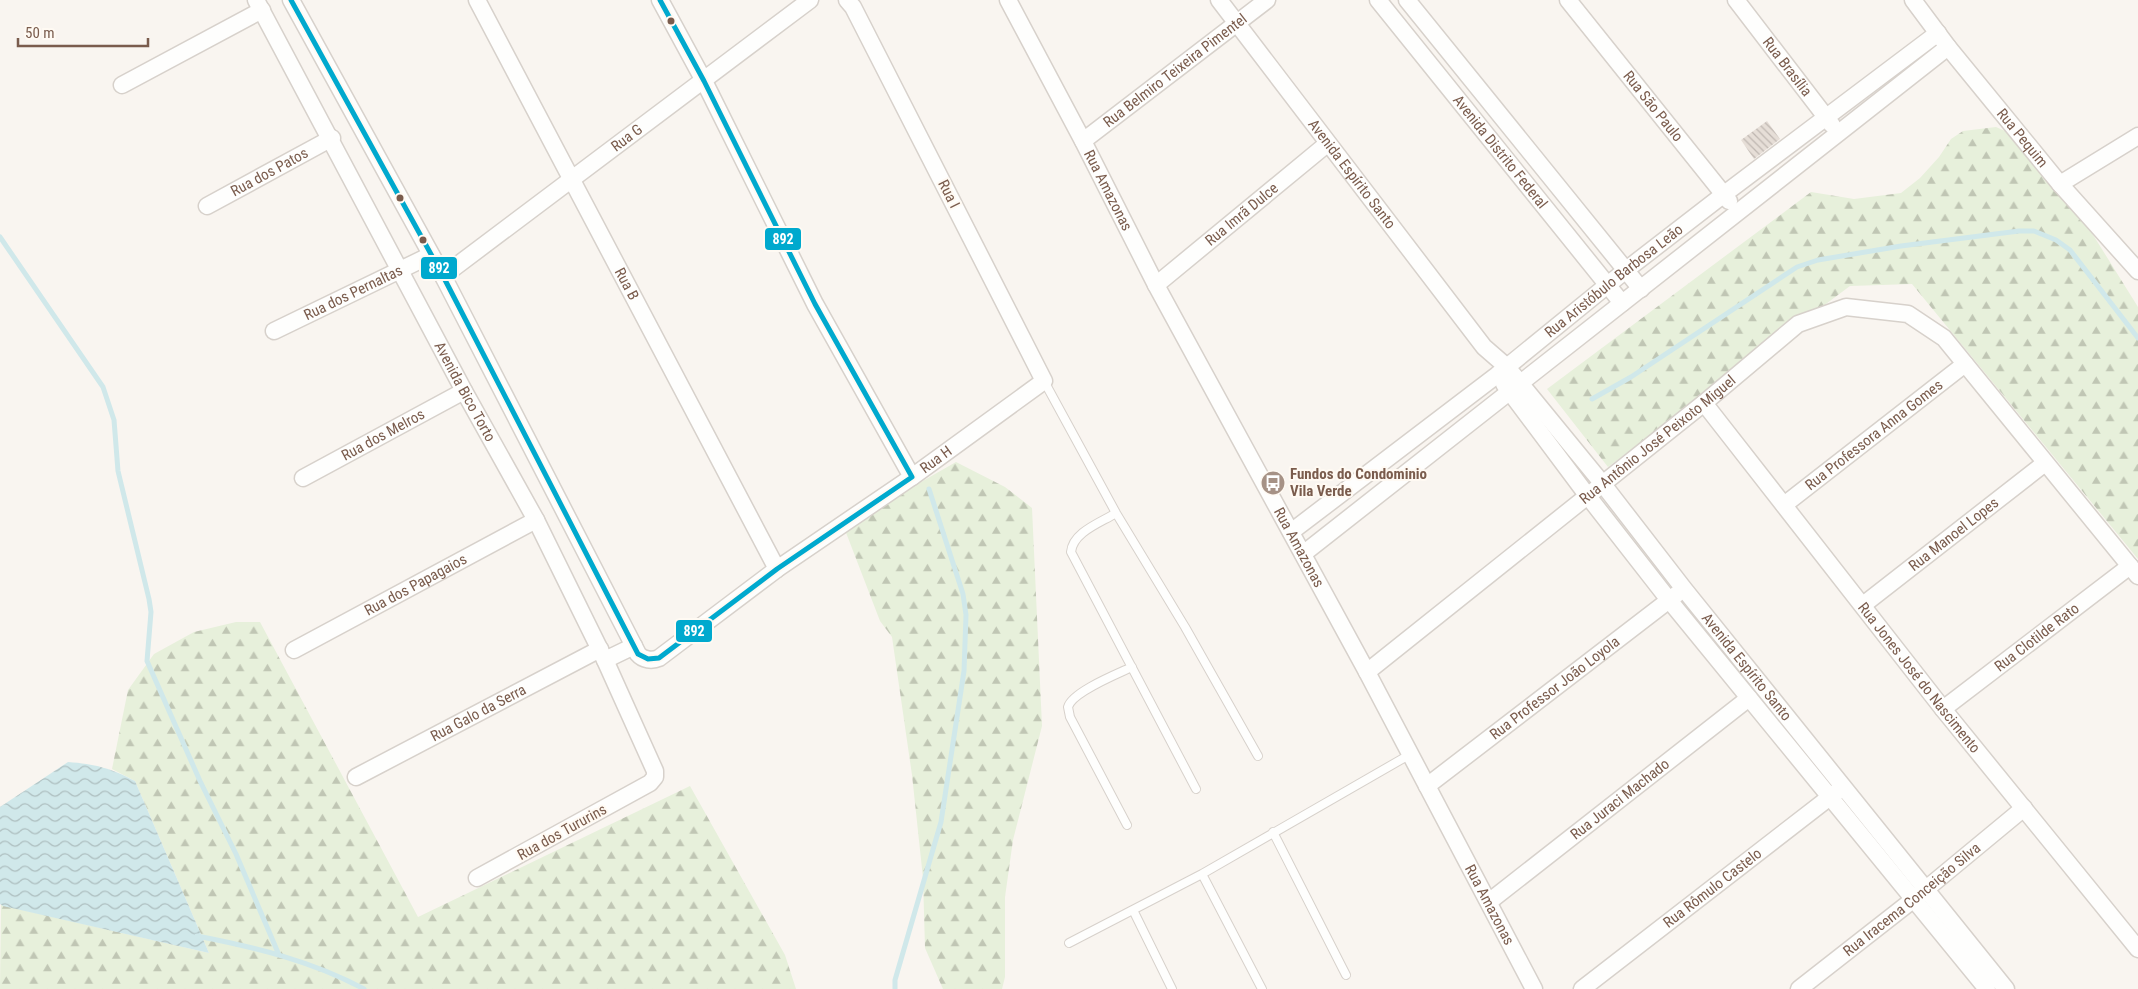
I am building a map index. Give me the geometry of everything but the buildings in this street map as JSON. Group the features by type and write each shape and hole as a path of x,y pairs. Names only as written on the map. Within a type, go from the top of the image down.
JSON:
{"street":[{"path":"291,0 443,276 634,646 602,654"},
{"name":"Rua B","path":"477,0 777,569"},
{"path":"660,0 704,81 815,304 912,477"},
{"name":"Rua G","path":"443,276 810,0"},
{"name":"Rua Amazonas","path":"1008,0 1083,141 1156,285 1367,672 1409,755 1490,902 1534,989"},
{"name":"Avenida Espírito Santo","path":"1219,0 1515,388 1587,495 1749,698 1836,791"},
{"name":"Rua Belmiro Teixeira Pimentel","path":"1083,141 1267,0"},
{"name":"Avenida Distrito Federal","path":"1378,0 1622,303"},
{"name":"Avenida Distrito Federal","path":"1407,0 1641,289"},
{"name":"Rua São Paulo","path":"1568,0 1739,212"},
{"name":"Rua Brasília","path":"1736,0 1838,133"},
{"name":"Rua Pequim","path":"1913,0 1948,47 2060,184 2138,271"},
{"name":"Rua I","path":"855,2 1044,381"},
{"path":"122,85 259,5"},
{"name":"Avenida Bico Torto","path":"259,5 332,138 464,391 536,520 602,654 655,771 653,780 646,786"},
{"name":"Rua Aristóbulo Barbosa Leão","path":"1291,532 1502,371 1723,194 1938,34"},
{"path":"1303,554 1948,47"},
{"path":"2060,184 2138,136"},
{"name":"Rua dos Patos","path":"207,206 332,138"},
{"name":"Rua Imrã Dulce","path":"1156,285 1327,144"},
{"name":"Rua dos Pernaltas","path":"274,331 431,255"},
{"name":"Rua Antônio José Peixoto Miguel","path":"1367,672 1704,403 1798,324 1846,307 1908,314 1944,338 2134,571"},
{"name":"Rua Professora Anna Gomes","path":"1784,505 1965,364"},
{"name":"Rua H","path":"634,646 644,658 659,658 777,569 912,477 1044,381"},
{"name":"Avenida Espírito Santo","path":"1515,388 1602,483 1836,791 1920,894 2006,989"},
{"name":"Rua dos Melros","path":"303,478 464,391"},
{"name":"Rua Jones José do Nascimento","path":"1704,403 1944,710 2138,949"},
{"name":"Rua Manoel Lopes","path":"1862,605 2046,463"},
{"name":"Rua dos Papagaios","path":"294,650 536,520"},
{"name":"Rua Clotilde Rato","path":"1944,710 2134,571"},
{"name":"Rua Professor João Loyola","path":"1426,786 1684,589"},
{"name":"Rua Galo da Serra","path":"356,777 602,654"},
{"name":"Rua Juraci Machado","path":"1490,902 1749,698"},
{"name":"Rua dos Tururins","path":"477,878 646,786"},
{"name":"Rua Rômulo Castelo","path":"1582,989 1836,791"},
{"name":"Rua Iracema Conceição Silva","path":"1798,989 1920,894 2024,808"},
{"name":"Avenida Espírito Santo","path":"1920,894 1987,989"}],"lane":[{"path":"1044,381 1116,513 1185,627 1258,756"},
{"path":"1116,513 1078,536 1072,546 1072,552 1196,789"},
{"path":"1127,825 1070,717 1068,707 1072,700 1085,691 1132,667"},
{"path":"1068,943 1202,874 1409,755"},
{"path":"1273,832 1346,975"},
{"path":"1202,874 1262,989"},
{"path":"1133,910 1172,989"}],"green space":[{"path":"1996,127 2037,145 2138,307 2138,559 1912,284 1850,286 1608,467 1547,389 1811,192 1854,199 1901,193 1920,178 1939,157 1951,139 1963,131"},
{"path":"956,462 1005,487 1032,508 1042,726 1013,840 1005,897 1005,977 1002,989 943,989 925,948 923,878 912,775 892,637 880,621 845,530 893,498"},
{"path":"236,622 260,622 418,917 690,786 785,955 796,989 0,989 1,905 209,953 135,781 112,769 128,690 154,654 194,632"}],"water":[{"path":"68,762 102,767 135,781 209,953 0,904 0,807"}],"waterway":[{"path":"1592,399 1631,377 1797,267 1818,260 1901,246 2019,231 2034,231 2056,240 2070,250 2138,338"},
{"path":"0,237 103,387 114,420 118,471 149,599 151,612 147,661 200,781 236,854 279,955"},
{"path":"895,989 895,980 941,822 964,671 966,615 963,594 929,489"},
{"path":"197,936 282,956 324,970 364,989"}],"transit line":[{"name":"892","path":"291,0 443,276 638,654 648,659 659,658 777,569 912,477 815,304 704,81 660,0"}],"place":[{"name":"Fundos do Condominio Vila Verde","path":"1273,483"}]}
